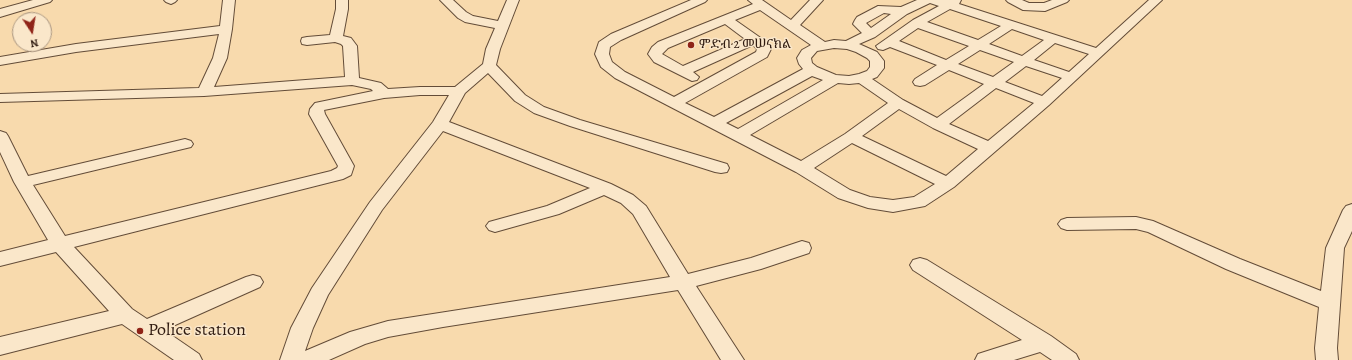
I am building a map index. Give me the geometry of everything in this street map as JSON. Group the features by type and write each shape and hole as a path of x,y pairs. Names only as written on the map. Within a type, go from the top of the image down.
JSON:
{"street":[{"path":"0,12 46,0"},
{"path":"204,92 220,58 226,29 229,0"},
{"path":"336,38 342,9 342,0"},
{"path":"446,0 462,15 469,19 503,26"},
{"path":"291,360 302,328 319,293 376,206 440,124 459,91 489,66 493,49 513,0"},
{"path":"702,0 616,37 604,45 602,54 606,64 620,75 802,168 844,194 868,202 893,206 920,202 948,183 1044,102 1155,0"},
{"path":"792,26 817,0"},
{"path":"848,45 870,34 903,12 926,0"},
{"path":"934,0 954,2 1010,25 1053,39 1101,50"},
{"path":"966,0 1101,50"},
{"path":"1012,0 1027,7 1044,7 1063,0"},
{"path":"872,55 917,23 954,2"},
{"path":"706,84 659,58 655,54 657,50 663,45 726,19 758,3 822,46"},
{"path":"674,103 762,54 764,49 755,39 726,19"},
{"path":"917,23 1071,77"},
{"path":"920,82 1010,25"},
{"path":"0,61 76,48 226,29"},
{"path":"307,41 336,38 346,41 350,46 352,81"},
{"path":"683,72 755,39"},
{"path":"938,125 1053,39"},
{"path":"889,42 994,84 1044,102"},
{"path":"848,45 861,49 872,55 877,61 877,68 872,74 862,78 849,80 834,79 812,70 806,64 804,58 813,48 822,46 848,45"},
{"path":"489,66 520,98 539,110 575,123 721,168"},
{"path":"715,123 812,70"},
{"path":"862,78 898,103 938,125 990,148"},
{"path":"738,136 834,79"},
{"path":"0,98 204,92 352,81 368,83 376,86 384,94"},
{"path":"0,259 337,175 345,171 346,166 317,114 317,109 320,106 384,94 420,91 459,91"},
{"path":"802,168 851,137 898,103"},
{"path":"440,124 605,188 627,199 640,210 683,282 734,360"},
{"path":"0,136 23,182 60,244 125,315 191,360"},
{"path":"851,137 948,183"},
{"path":"23,182 185,144"},
{"path":"495,226 553,210 605,188"},
{"path":"1327,360 1334,248 1352,210"},
{"path":"1067,224 1136,223 1153,227 1233,264 1331,303"},
{"path":"306,360 358,338 388,329 443,319 683,282 754,264 802,248"},
{"path":"920,265 1043,342 1068,360"},
{"path":"146,330 253,282"},
{"path":"0,346 125,315"},
{"path":"986,360 1043,342"}],"place":[{"name":"ምድብ 2 መሠናክል","path":"691,45"},
{"name":"Police station","path":"140,331"}]}
